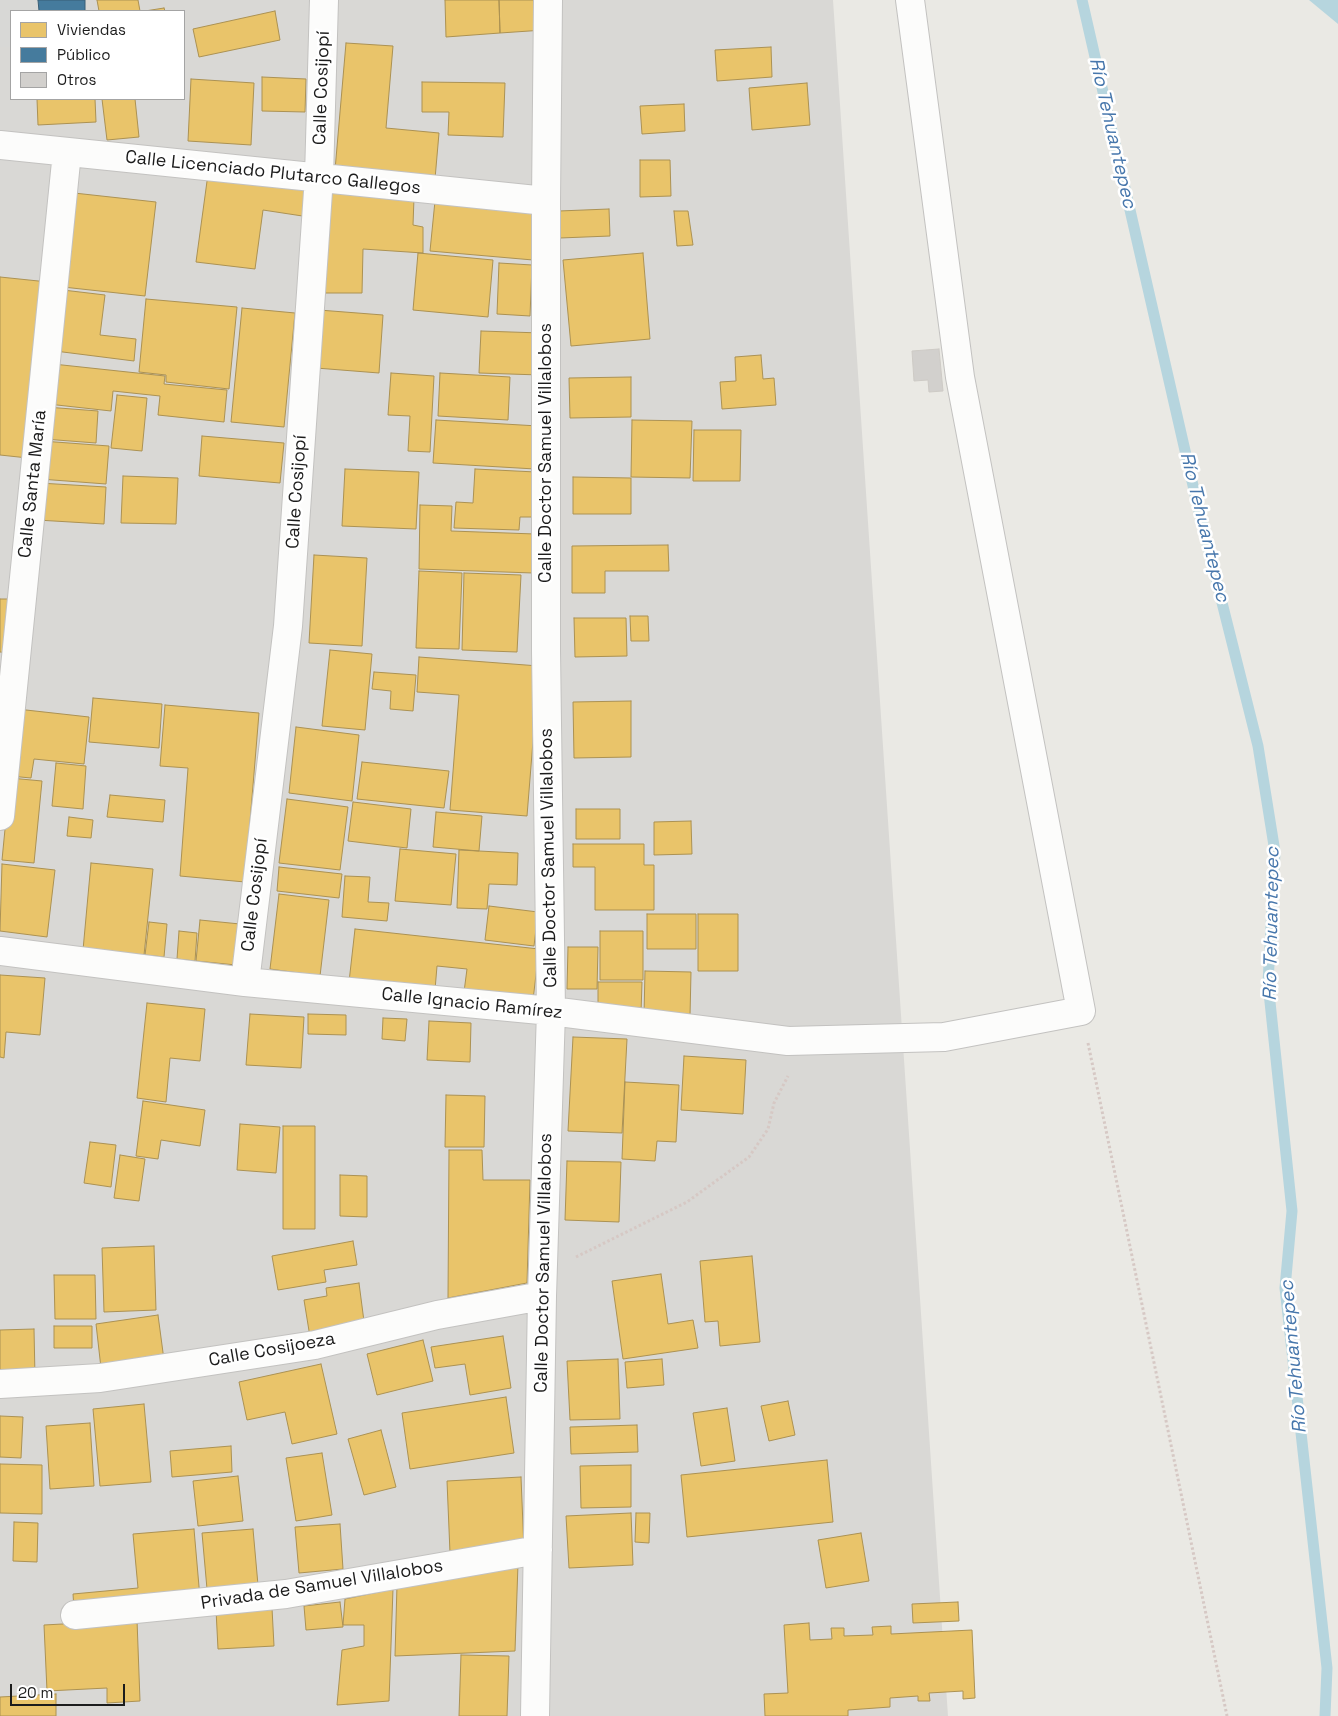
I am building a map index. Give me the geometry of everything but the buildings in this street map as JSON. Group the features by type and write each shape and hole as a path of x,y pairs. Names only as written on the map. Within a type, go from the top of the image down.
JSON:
{"street":[{"name":"Calle Cosijopí","path":"245,982 288,626 319,177 324,0"},
{"name":"Calle Doctor Samuel Villalobos","path":"536,1716 542,1285 550,1011 546,651 548,0"},
{"path":"910,0 960,377 1082,1011"},
{"name":"Calle Licenciado Plutarco Gallegos","path":"0,145 546,201"},
{"name":"Calle Santa María","path":"0,816 67,152"},
{"name":"Calle Ignacio Ramírez","path":"0,951 245,982 550,1011 788,1041 944,1037 1082,1011"},
{"name":"Calle Cosijoeza","path":"0,1384 100,1378 305,1346 437,1316 542,1285"},
{"name":"Privada de Samuel Villalobos","path":"75,1615 286,1594 538,1550"}],"path":[{"path":"1082,1011 1227,1716"},
{"path":"542,1285 687,1202 749,1157 768,1130 774,1103 794,1062 815,1040"}],"shaded area":[{"path":"0,0 833,0 948,1716 0,1716"},
{"path":"0,0 39,0 39,10 10,10 10,47 0,47"}],"water":[{"path":"1309,0 1338,0 1338,24"}],"waterway":[{"name":"Río Tehuantepec","path":"1082,0 1197,503 1258,746 1275,852 1268,983 1292,1211 1285,1288 1327,1668 1325,1716"}]}
